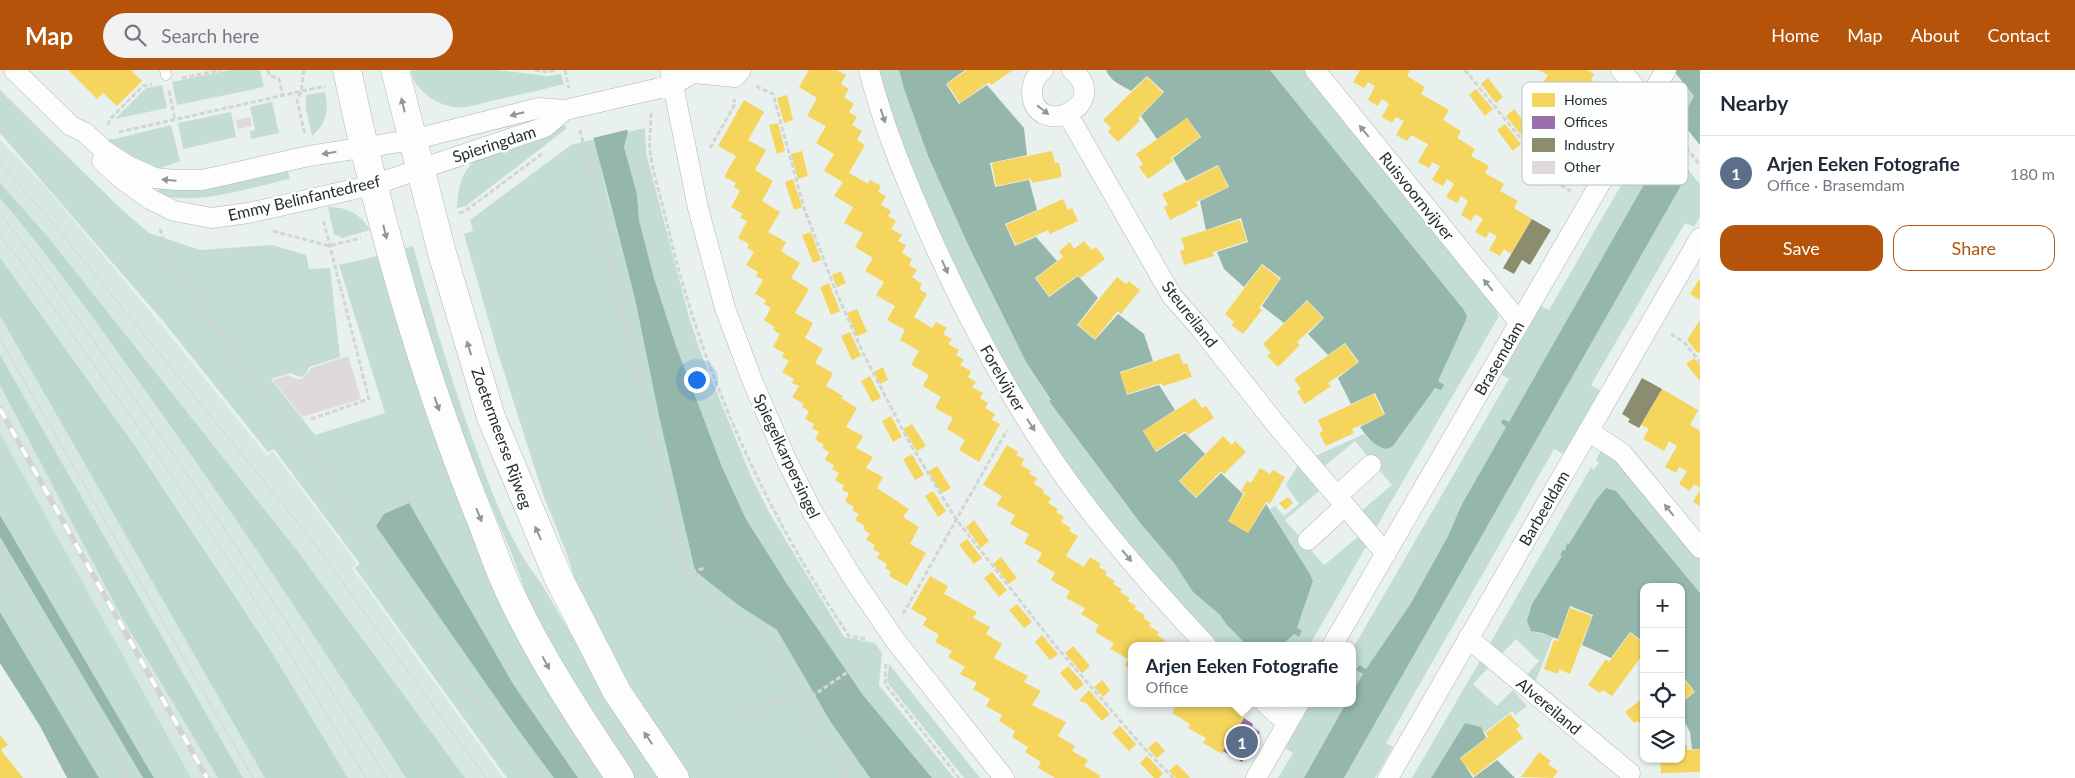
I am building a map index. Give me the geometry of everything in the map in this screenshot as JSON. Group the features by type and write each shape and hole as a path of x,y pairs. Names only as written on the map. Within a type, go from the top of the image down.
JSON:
{"main road":[{"path":"347,70 387,242 420,355 460,470 511,597 554,678 620,778"},
{"name":"Zoetermeerse Rijweg","path":"395,70 419,168 464,330 491,417 524,500 558,577 617,692 675,778"}],"street":[{"name":"Emmy Belinfantedreef","path":"14,70 71,126 84,132 105,151 128,166 155,178 202,180 310,156 412,140"},
{"name":"Forelvijver","path":"869,70 906,181 970,321 1020,409 1072,486 1115,541 1203,642"},
{"path":"1043,70 1034,80 1032,98 1042,112 1050,116 1059,117 1068,115 1080,104 1083,97 1081,80 1072,70"},
{"name":"Ruisvoornvijver","path":"1315,70 1519,322"},
{"path":"1621,70 1640,82"},
{"name":"Spieringdam","path":"412,140 539,108 572,108 638,93 672,77 695,72 735,77 746,76"},
{"name":"Spiegelkarpersingel","path":"672,77 692,179 725,308 752,380 812,511 852,577 895,640 1004,778"},
{"name":"Spieringdam","path":"419,168 545,127 572,108"},
{"name":"Steureiland","path":"1068,115 1172,296 1386,554"},
{"name":"Emmy Belinfantedreef","path":"71,126 76,137 122,179 150,198 174,211 212,218 248,213 373,185 419,168"},
{"name":"Brasemdam","path":"1334,642 1599,185"},
{"name":"Barbeeldam","path":"1388,778 1700,238"},
{"path":"1588,431 1622,452 1700,548"},
{"path":"1308,540 1371,464"},
{"name":"Alvereiland","path":"1468,638 1630,773"},
{"path":"1269,707 1287,724"},
{"path":"1256,778 1297,707"}],"path":[{"path":"107,127 110,119 143,86 166,76 221,70"},
{"path":"268,70 269,76 279,79 283,96"},
{"path":"113,134 301,92 304,70"},
{"path":"534,70 548,72 555,70"},
{"path":"1466,70 1522,140"},
{"path":"166,76 175,120"},
{"path":"746,76 773,94 804,208 843,308 863,353 908,440 956,519 1055,645 1172,778"},
{"path":"692,179 735,104 732,92"},
{"path":"572,108 684,573 688,583 765,638 791,694 849,778"},
{"path":"1688,144 1700,165"},
{"path":"1561,185 1589,201"},
{"path":"158,225 172,269 265,393 337,495 409,616 537,778"},
{"path":"311,419 369,399 329,246"},
{"path":"1651,322 1684,342 1700,362"},
{"path":"959,778 885,684 886,658 895,640 903,612 1020,409"},
{"path":"0,566 127,778"},
{"path":"684,573 706,568"},
{"path":"798,705 864,660"},
{"path":"738,718 791,694"}],"shaded area":[{"path":"230,70 260,70 264,87 177,105 172,82"},
{"path":"497,70 548,76 561,74 564,84 474,105 453,107 440,103 421,90 416,84 411,71"},
{"path":"576,70 613,70 628,132 624,147 637,194 639,220 654,278 676,346 722,467 746,519 787,584 863,695 932,778 870,778 830,721 777,630 738,605 695,571 659,416 635,299"},
{"path":"875,70 899,70 928,156 970,249 1026,362 1050,402 1141,524 1174,563 1193,592 1220,615 1244,642 1210,642 1163,591 1038,427 994,349 915,187"},
{"path":"899,70 965,70 946,84 959,104 987,85 1024,128 1027,155 990,163 995,187 1029,180 1037,210 1005,224 1015,246 1036,237 1057,261 1035,278 1049,297 1078,276 1098,298 1077,325 1095,340 1118,314 1144,334 1153,361 1120,372 1127,395 1159,385 1175,410 1143,431 1156,452 1185,433 1205,454 1179,481 1196,498 1221,473 1243,494 1228,521 1248,533 1266,504 1313,581 1297,628 1302,631 1299,637 1294,634 1285,642 1244,642 1220,615 1193,592 1174,563 1141,524 1049,401 1051,400 1026,362 970,249 928,156"},
{"path":"1106,70 1270,70 1464,310 1467,316 1465,322 1438,381 1444,385 1441,390 1435,388 1393,446 1387,449 1374,444 1360,427 1385,414 1375,393 1351,404 1338,378 1359,362 1345,343 1328,355 1308,334 1324,318 1307,300 1284,323 1262,306 1281,278 1262,264 1244,287 1224,269 1217,252 1248,242 1241,218 1206,230 1200,201 1229,187 1218,165 1186,181 1173,158 1201,137 1187,118 1157,139 1141,116 1164,92 1147,76 1131,91 1113,80"},
{"path":"1270,70 1305,70 1490,298 1499,316 1374,531 1359,513 1392,485 1355,441 1321,469 1311,458 1364,434 1369,440 1393,446 1435,387 1467,316"},
{"path":"1673,70 1700,70 1700,152 1688,173 1688,107 1694,96 1688,89 1688,82 1683,82"},
{"path":"162,85 167,108 115,119 146,88"},
{"path":"1688,88 1694,96 1688,106"},
{"path":"0,90 117,205 149,233 200,250 272,245 306,255 309,269 330,268 340,357 309,367 306,374 301,377 290,373 271,379 315,435 385,413 339,265 378,256 400,333 441,452 568,723 603,778 507,778 355,568 360,564 274,449 268,452 163,321 0,133"},
{"path":"325,92 326,116 321,126 312,136 306,108 306,95"},
{"path":"272,102 279,133 251,139 250,131 255,130 250,107"},
{"path":"231,112 236,137 183,149 178,123"},
{"path":"171,125 180,161 157,169 146,167 100,139 115,139"},
{"path":"566,125 566,129 466,206 457,208 461,182 468,168 475,161 513,142"},
{"path":"645,128 646,153 689,317 702,356 750,474 770,514 844,637 875,643 882,653 879,685 954,778 932,778 863,695 787,584 746,519 722,467 676,346 654,278 639,220 637,194 624,147 628,132"},
{"path":"0,139 48,190 160,323 267,456 273,452 357,564 352,568 503,778 191,778 0,433"},
{"path":"595,139 605,186 635,299 659,416 695,571 738,605 777,630 830,721 870,778 683,778 649,728 575,580 544,497 497,350 464,234 473,231 470,220 571,145"},
{"path":"287,167 290,179 223,194 189,198 158,194 159,187"},
{"path":"1689,171 1700,184 1700,216 1694,227 1685,223 1591,385 1600,390 1563,454 1554,449 1386,743 1393,747 1375,778 1344,778 1681,185 1688,185"},
{"path":"0,183 47,236 295,548 465,778 406,778 308,627 207,477 70,287 0,198"},
{"path":"1621,185 1643,185 1509,422 1503,419 1501,423 1506,427 1462,504 1448,536 1411,603 1366,669 1358,665 1356,670 1356,643 1509,379 1501,374 1541,306 1549,310"},
{"path":"1643,185 1681,185 1344,778 1304,778 1344,707 1356,707 1356,686 1363,674 1356,670 1359,665 1366,669 1411,603 1448,536 1462,504 1506,427 1501,423 1503,419 1509,422"},
{"path":"328,207 341,208 353,212 370,230 342,238 334,234"},
{"path":"413,246 458,396 481,464 503,518 520,552 541,583 620,717 660,778 626,778 541,634 511,552 477,472 443,378 403,249"},
{"path":"0,258 135,446 269,648 348,778 265,778 0,316"},
{"path":"0,355 243,778 218,778 120,614 0,385"},
{"path":"0,433 191,778 154,778 0,515"},
{"path":"1608,451 1615,455 1700,559 1700,593 1630,507 1606,488 1596,500 1561,554 1531,631 1553,637 1534,685 1523,679 1539,661 1516,639 1499,657 1488,647 1591,467 1594,470 1599,462 1596,460 1600,452"},
{"path":"1298,465 1319,491 1285,520 1324,565 1359,536 1367,545 1311,642 1285,642 1294,634 1299,637 1302,632 1297,628 1313,581 1270,509 1275,506 1284,516 1299,504 1286,485"},
{"path":"1606,488 1616,491 1700,593 1700,749 1692,749 1690,732 1685,723 1685,700 1695,692 1685,679 1685,583 1640,583 1640,639 1630,632 1611,658 1582,645 1593,615 1570,606 1558,639 1531,631 1527,621 1532,604 1562,556 1560,555 1563,550 1565,551 1567,543 1569,544 1596,500"},
{"path":"409,503 513,684 578,778 554,778 376,526 384,514"},
{"path":"0,515 154,778 143,778 0,537"},
{"path":"0,537 143,778 99,778 0,612"},
{"path":"0,612 99,778 67,778 40,726 0,663"},
{"path":"1481,659 1489,667 1473,684 1497,706 1513,690 1527,706 1515,715 1512,711 1484,733 1481,727 1465,723 1431,778 1412,778"},
{"path":"889,664 980,778 964,778 887,682"},
{"path":"1356,670 1363,674 1356,686"},
{"path":"1309,707 1344,707 1304,778 1278,778 1293,753 1285,748"},
{"path":"1465,723 1481,727 1486,738 1460,758 1473,778 1431,778"},
{"path":"1497,760 1515,778 1473,778"}],"pier":[{"path":"574,70 615,70 630,129 593,138"},
{"path":"1688,130 1700,145 1700,157 1691,173 1688,169"}],"building: Homes":[{"path":"68,70 131,70 142,81 117,106 103,93 97,99"},
{"path":"809,70 836,70 846,75 841,84 849,89 844,97 854,104 849,112 857,117 852,125 862,131 857,140 865,145 849,173 868,184 870,180 881,186 878,192 886,196 881,205 891,211 888,216 896,221 891,229 902,235 898,241 906,245 902,253 912,259 909,265 917,270 912,277 922,284 919,289 927,294 914,317 932,328 936,322 947,328 943,334 952,339 948,344 959,350 956,355 964,360 960,365 971,371 968,377 976,382 972,387 983,393 980,398 988,403 985,408 995,414 992,420 1000,424 979,462 959,450 965,440 947,429 953,418 935,408 941,397 923,386 929,375 911,365 919,351 900,340 905,330 887,320 895,306 876,295 884,282 865,271 873,258 855,247 863,233 844,223 853,207 834,196 843,182 824,171 834,154 816,143 826,126 807,116 817,98 799,87"},
{"path":"967,70 1013,70 991,85 989,82 960,103 947,84"},
{"path":"1360,70 1410,70 1407,76 1425,87 1421,94 1449,110 1443,120 1461,131 1457,138 1475,149 1471,156 1489,166 1485,173 1504,184 1500,191 1518,201 1514,208 1532,219 1511,254 1504,249 1500,256 1489,250 1497,236 1489,232 1486,238 1475,232 1483,219 1475,214 1471,221 1461,215 1468,201 1461,196 1457,203 1446,197 1454,184 1447,179 1443,186 1432,180 1440,166 1432,162 1429,168 1418,162 1428,144 1411,135 1407,141 1396,135 1404,121 1396,117 1392,123 1382,117 1389,104 1382,99 1378,106 1368,100 1375,86 1368,82 1364,88 1353,82"},
{"path":"1539,70 1587,70 1594,74 1591,80 1594,82 1546,82 1544,81 1548,75"},
{"path":"1147,77 1163,93 1138,118 1140,121 1118,142 1108,132 1111,128 1103,120"},
{"path":"1488,78 1503,97 1496,103 1481,84"},
{"path":"1476,89 1493,109 1485,116 1469,95"},
{"path":"787,95 793,120 784,123 777,98"},
{"path":"744,100 764,112 748,140 766,150 755,170 773,181 762,201 780,212 768,232 786,242 781,251 800,263 791,278 809,289 795,313 813,323 805,338 823,349 815,363 833,373 826,386 843,396 841,398 857,408 846,427 863,436 856,448 873,457 866,468 883,477 877,488 909,509 903,517 919,527 910,544 926,553 907,586 889,576 891,572 885,568 887,564 877,558 880,553 873,549 875,545 866,540 870,534 863,529 865,526 855,520 859,514 852,510 854,507 845,501 849,493 842,490 844,486 835,480 839,473 832,469 834,465 825,460 829,452 822,448 824,445 815,439 819,432 812,428 814,424 805,419 809,411 802,407 804,404 792,397 799,386 792,383 794,379 782,372 789,361 782,357 784,353 773,347 780,334 773,330 775,327 764,320 771,308 764,304 766,300 755,294 763,280 756,276 758,272 746,265 754,252 747,248 749,244 738,238 747,221 740,218 743,214 731,207 740,191 734,187 736,183 724,177 736,156 718,146"},
{"path":"1514,109 1522,119 1521,135 1506,116"},
{"path":"1187,118 1200,137 1171,158 1173,161 1148,179 1139,167 1143,164 1136,154"},
{"path":"778,123 785,151 777,154 769,125"},
{"path":"1505,124 1521,144 1513,151 1497,130"},
{"path":"802,151 808,176 798,179 791,154"},
{"path":"1052,151 1055,163 1059,163 1062,177 1032,183 1031,179 996,186 992,163"},
{"path":"1218,166 1228,187 1196,202 1198,206 1170,220 1164,207 1168,205 1162,194"},
{"path":"793,179 802,207 794,210 785,182"},
{"path":"1063,199 1068,210 1072,208 1078,221 1050,234 1048,230 1016,245 1006,225"},
{"path":"1240,220 1247,241 1213,252 1214,256 1184,265 1180,251 1185,249 1181,238"},
{"path":"811,232 821,260 813,263 802,235"},
{"path":"1084,241 1092,250 1096,247 1105,259 1080,278 1078,275 1049,296 1036,278 1063,257 1059,251 1070,242 1074,249"},
{"path":"1262,265 1280,279 1259,308 1262,310 1243,334 1231,325 1234,322 1225,314"},
{"path":"841,271 846,283 837,287 832,275"},
{"path":"1117,277 1126,284 1129,281 1140,290 1121,314 1118,311 1095,339 1078,325"},
{"path":"1700,278 1700,300 1690,294"},
{"path":"829,283 840,311 831,315 820,287"},
{"path":"1307,301 1323,318 1297,342 1300,345 1278,367 1267,356 1271,353 1263,344"},
{"path":"857,309 867,332 857,336 847,313"},
{"path":"1700,320 1700,351 1698,353 1687,340"},
{"path":"850,332 861,356 852,360 841,336"},
{"path":"1345,344 1358,363 1328,383 1331,386 1305,404 1297,392 1301,389 1294,379"},
{"path":"1179,353 1183,364 1187,363 1192,377 1163,386 1161,383 1127,394 1120,373"},
{"path":"1694,358 1700,365 1700,381 1686,364"},
{"path":"883,367 888,380 880,384 874,372"},
{"path":"870,376 881,398 872,402 861,381"},
{"path":"1662,389 1698,410 1690,425 1700,431 1700,488 1694,484 1690,491 1679,484 1687,471 1679,467 1676,473 1665,467 1677,446 1669,441 1664,451 1643,439 1649,429 1641,425"},
{"path":"1374,394 1384,415 1352,429 1354,433 1326,446 1319,433 1323,431 1318,420"},
{"path":"1195,398 1202,408 1206,406 1214,418 1188,435 1185,431 1156,451 1143,431"},
{"path":"891,416 902,437 893,442 882,421"},
{"path":"912,424 926,446 917,451 903,429"},
{"path":"1223,436 1232,445 1235,441 1246,452 1224,474 1221,471 1196,497 1180,481"},
{"path":"1007,445 1018,452 1016,455 1024,459 1021,465 1031,471 1029,474 1037,478 1034,484 1044,490 1043,493 1051,498 1048,503 1058,509 1056,512 1064,517 1061,522 1071,528 1069,531 1078,536 1066,556 1084,567 1090,557 1101,564 1099,567 1107,572 1105,575 1115,581 1113,584 1122,589 1120,592 1130,598 1128,601 1136,606 1134,609 1145,615 1143,618 1151,623 1149,626 1159,632 1157,635 1165,640 1164,642 1128,642 1128,659 1110,649 1114,643 1095,632 1099,625 1081,614 1085,608 1066,598 1070,591 1051,580 1055,573 1037,562 1042,553 1024,543 1029,534 1010,524 1015,515 997,505 1002,496 983,485"},
{"path":"912,454 924,475 915,480 903,459"},
{"path":"937,466 951,488 942,493 928,472"},
{"path":"1260,468 1270,474 1273,470 1285,477 1270,504 1266,502 1248,533 1228,521 1245,493 1241,491 1247,481 1251,483"},
{"path":"1700,490 1700,506 1693,502"},
{"path":"933,491 946,511 938,517 925,496"},
{"path":"1288,497 1293,503 1285,510 1279,503"},
{"path":"974,520 989,541 981,548 966,527"},
{"path":"967,539 982,558 974,564 959,545"},
{"path":"1001,557 1017,578 1009,584 993,564"},
{"path":"992,572 1007,590 999,597 984,578"},
{"path":"930,576 948,586 944,594 977,612 973,618 990,627 986,634 1002,644 994,658 1028,676 1024,682 1041,691 1032,705 1066,722 1058,736 1075,746 1072,751 1088,760 1084,766 1101,776 1099,778 1055,778 1038,768 1041,762 1025,752 1028,747 1012,737 1015,731 999,721 1002,715 986,706 990,699 973,689 977,683 960,674 965,667 948,657 952,651 935,642 939,635 923,625 927,618 911,609"},
{"path":"1017,604 1032,622 1024,628 1009,610"},
{"path":"1570,608 1592,616 1570,674 1559,669 1558,674 1544,669 1554,640 1558,641"},
{"path":"1630,633 1640,640 1640,658 1612,696 1603,690 1600,693 1588,685 1606,659 1609,662"},
{"path":"1042,635 1058,654 1050,660 1035,642"},
{"path":"1073,646 1090,666 1082,673 1065,653"},
{"path":"1068,666 1084,684 1076,691 1060,673"},
{"path":"1102,680 1110,690 1103,697 1094,687"},
{"path":"1685,680 1694,692 1685,699"},
{"path":"1089,690 1110,714 1102,721 1086,703 1079,701"},
{"path":"1640,700 1640,723 1638,721 1634,723 1625,712"},
{"path":"1173,707 1235,707 1238,709 1236,712 1244,717 1222,754 1203,743 1206,738 1188,728 1190,724 1172,713 1175,708"},
{"path":"1510,714 1520,726 1516,729 1523,738 1474,776 1460,759 1488,737 1486,733"},
{"path":"1120,726 1136,744 1129,751 1112,733"},
{"path":"0,735 8,745 1,750 23,778 0,778"},
{"path":"1156,741 1165,751 1157,758 1148,748"},
{"path":"1685,745 1687,745 1687,750 1700,749 1700,772 1661,773 1660,763 1685,763"},
{"path":"1539,752 1551,761 1548,764 1558,771 1553,778 1521,777"},
{"path":"1147,756 1163,773 1159,778 1154,778 1140,763"},
{"path":"1177,764 1190,778 1176,778 1169,771"}],"building: Offices":[{"path":"1244,718 1253,724 1252,727 1260,732 1242,762 1223,751"}],"building: Industry":[{"path":"1532,219 1551,230 1530,265 1522,260 1514,274 1503,268"},
{"path":"1642,378 1662,389 1639,428 1628,422 1630,419 1622,414"}],"building: Other":[{"path":"250,117 252,126 238,129 236,120"},
{"path":"348,356 361,399 302,417 273,380 288,375 296,379 302,379 311,368"}],"tram line":[{"path":"0,163 57,228 311,539 486,778"},
{"path":"0,214 64,299 193,482 387,778"},
{"path":"0,236 18,258 147,439 281,640 366,778"},
{"path":"0,339 253,778"}],"railway":[{"path":"0,409 207,778"}],"place":[{"name":"Arjen Eeken Fotografie","path":"1242,742"}]}
